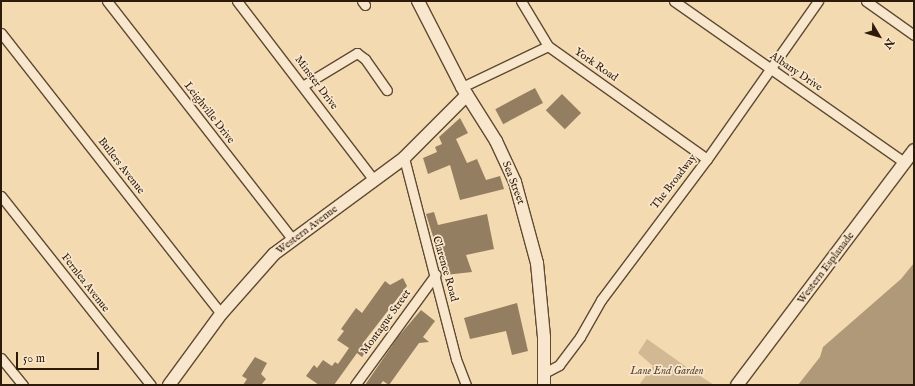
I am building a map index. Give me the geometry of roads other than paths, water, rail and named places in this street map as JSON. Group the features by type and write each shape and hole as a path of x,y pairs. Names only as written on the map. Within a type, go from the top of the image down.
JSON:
{"street":[{"name":"Leighville Drive","path":"107,1 293,240"},
{"name":"Minster Drive","path":"237,1 304,86 374,180"},
{"name":"Sea Street","path":"418,1 464,91 499,148 515,182 538,263 546,372 544,385"},
{"path":"464,91 505,66 548,46 521,1"},
{"name":"Albany Drive","path":"674,1 905,163"},
{"name":"The Broadway","path":"546,372 559,365 572,349 601,300 707,159 769,68 818,1"},
{"path":"866,1 914,35"},
{"name":"Bullers Avenue","path":"1,33 221,314"},
{"name":"York Road","path":"548,46 707,159"},
{"path":"304,86 358,53 365,59 387,90"},
{"name":"Western Avenue","path":"169,385 221,314 274,254 404,158 464,91"},
{"name":"Western Esplanade","path":"737,385 914,150"},
{"name":"Clarence Road","path":"404,158 419,220 436,274 456,358 466,385"},
{"name":"Fernlea Avenue","path":"1,196 151,385"},
{"name":"Montague Street","path":"355,385 436,274"},
{"path":"1,358 23,385"}],"park label":[{"name":"Lane End Garden","path":"667,371"}]}
